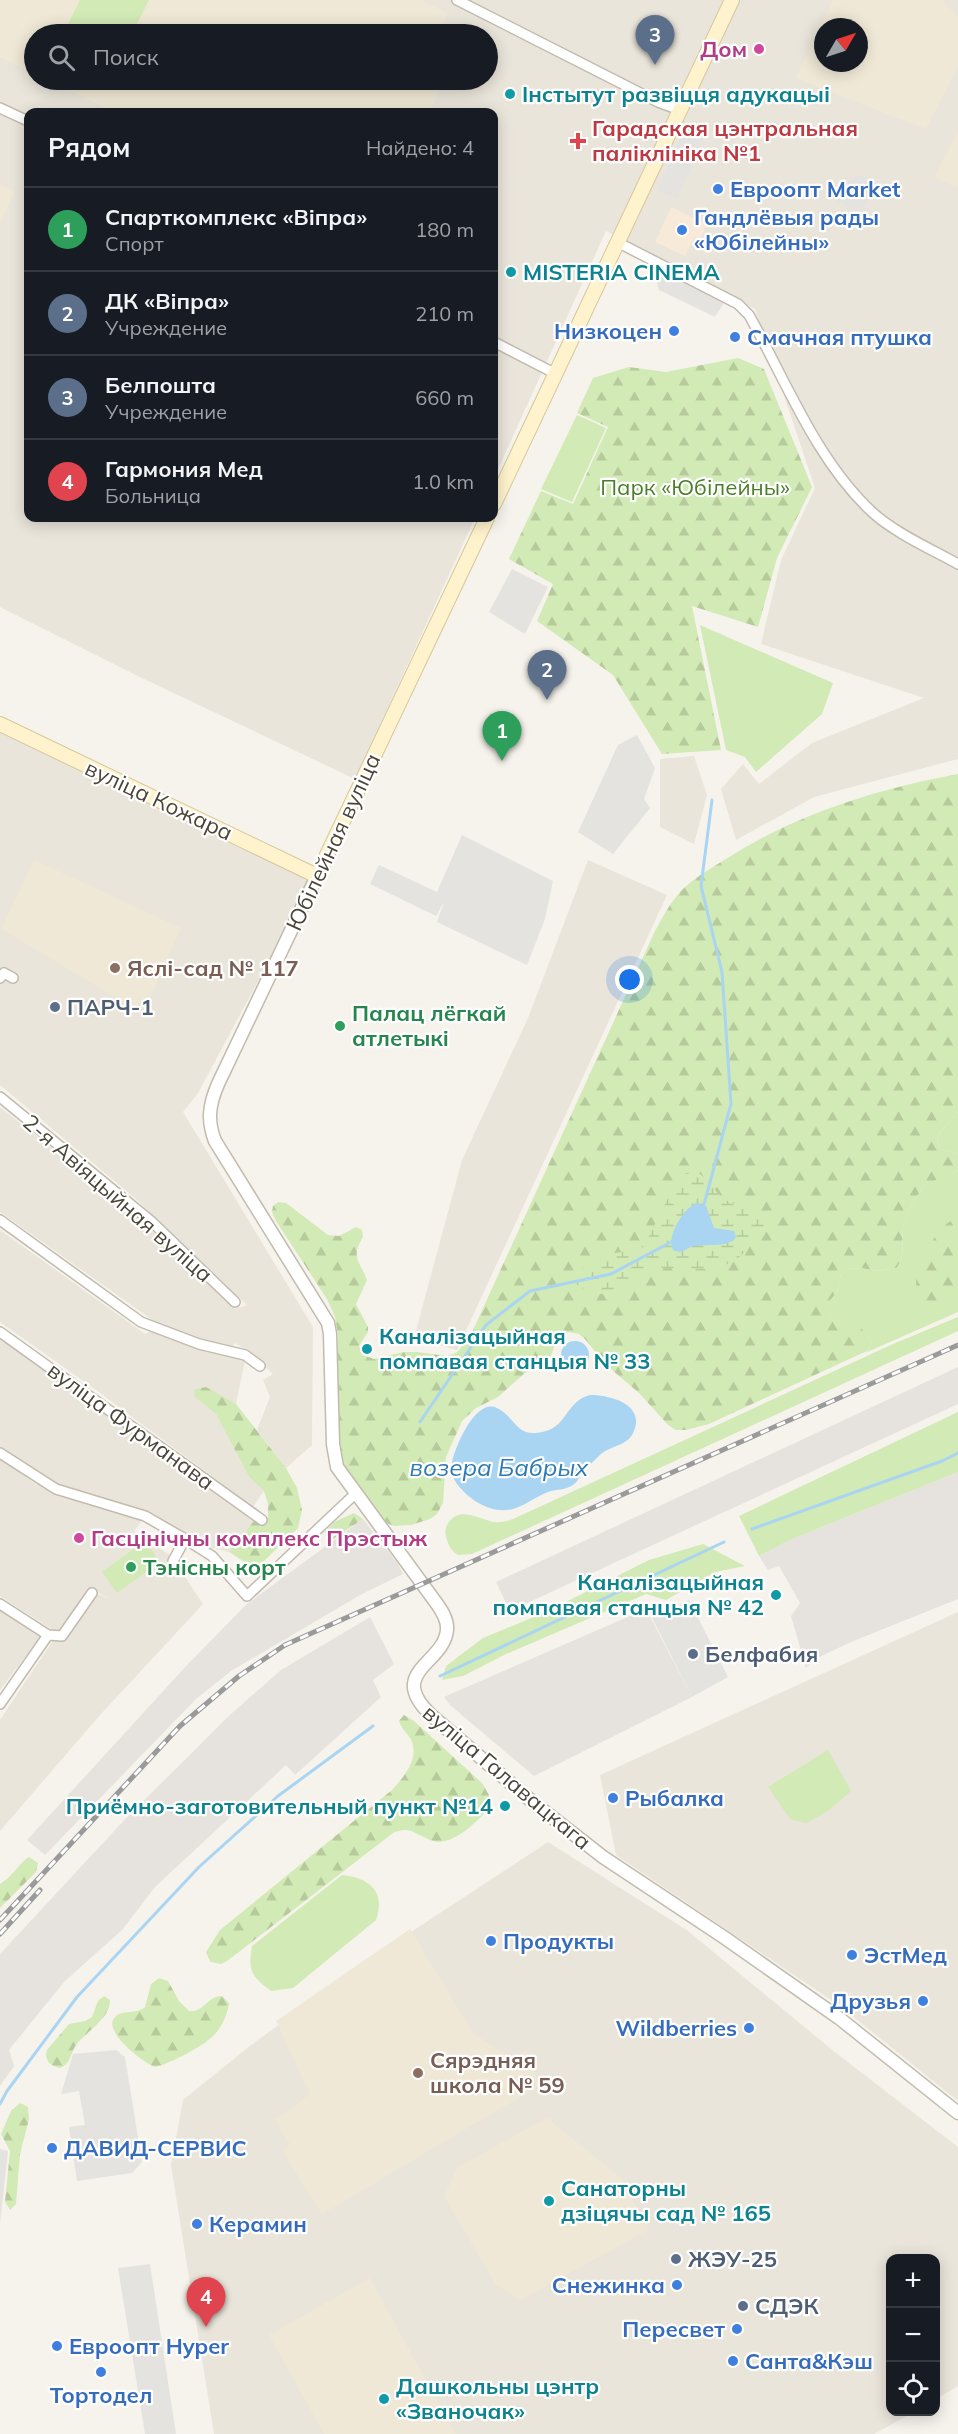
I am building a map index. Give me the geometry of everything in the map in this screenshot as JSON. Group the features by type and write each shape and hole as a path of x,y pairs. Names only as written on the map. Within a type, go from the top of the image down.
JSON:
{"main road":[{"path":"498,496 732,0"},
{"name":"Юбілейная вуліца","path":"317,876 485,522"},
{"name":"вуліца Кожара","path":"0,724 317,876"}],"street":[{"path":"457,0 658,102 680,110"},
{"path":"0,108 24,120"},
{"path":"619,243 738,304 749,315 824,452 849,487 873,513 958,564"},
{"path":"498,344 556,374"},
{"name":"Юбілейная вуліца","path":"317,876 211,1099 209,1118 215,1141 328,1323 333,1453 337,1467 355,1494"},
{"path":"0,978 4,973 13,978"},
{"name":"2-я Авіяцыйная вуліца","path":"0,1097 152,1222 235,1302"},
{"path":"0,1220 141,1322 199,1344 246,1355 260,1366"},
{"name":"вуліца Фурманава","path":"0,1332 261,1520"},
{"path":"0,1453 56,1489 145,1516 185,1539 212,1556 247,1596 355,1494"},
{"name":"вуліца Галавацкага","path":"355,1494 437,1604 447,1622 446,1637 422,1667 415,1681 415,1695 422,1707 535,1804 603,1857 725,1938 839,2018 958,2113"},
{"path":"173,1561 185,1539"},
{"path":"0,1604 48,1635 62,1636 92,1593"},
{"path":"0,1704 48,1635"}],"shaded area":[{"path":"0,0 958,0 958,759 814,797 736,840 721,789 743,764 759,784 812,743 924,698 761,644 781,560 815,488 755,309 606,231 498,469 498,108 24,108 24,522 473,522 355,779 144,679 0,607"},
{"path":"0,0 421,0 448,13 443,24 24,24 24,69 0,57"},
{"path":"833,0 942,0 958,17 958,67 926,129 796,78 814,40 814,72 868,72 868,18 824,18"},
{"path":"68,90 440,90 431,108 106,108"},
{"path":"686,125 706,134 677,199 657,190"},
{"path":"958,132 958,188 934,177"},
{"path":"861,175 877,183 861,214 831,198 843,183"},
{"path":"0,184 15,192 0,223"},
{"name":"Гандлёвыя рады «Юбілейны»","path":"671,207 707,224 700,239 695,237 685,256 655,242"},
{"path":"650,258 727,298 715,317 659,290"},
{"path":"512,569 548,587 525,634 489,612"},
{"path":"0,729 314,877 198,1093 183,1112 313,1327 312,1445 286,1468 257,1430 270,1397 263,1380 273,1374 249,1352 235,1343 231,1348 223,1343 222,1345 205,1342 158,1324 0,1212 0,1107 129,1210 236,1309 247,1305 137,1200 0,1085"},
{"path":"637,735 655,768 644,799 650,808 613,854 578,832 618,745"},
{"path":"694,756 707,795 694,844 660,827 660,759"},
{"path":"462,835 553,881 545,919 527,965 437,922 444,902 436,916 370,884 379,865 437,892"},
{"name":"Яслі-сад № 117","path":"34,860 181,928 146,1007 139,1011 1,929"},
{"path":"588,860 667,895 457,1350 414,1338 462,1160 528,1018"},
{"path":"0,1230 145,1334 151,1331 245,1360 236,1404 216,1414 249,1477 264,1491 253,1507 0,1322"},
{"path":"0,1338 59,1378 254,1521 229,1552 208,1547 149,1512 145,1516 134,1531 171,1556 203,1604 100,1715 0,1831 0,1720 54,1639 65,1639 98,1594 109,1599 94,1590 59,1634 0,1596 0,1459 37,1485 43,1476 0,1447"},
{"path":"958,1367 958,1404 510,1611 496,1582"},
{"path":"958,1472 958,1599 851,1642 815,1659 806,1668 791,1616 800,1603 779,1566 768,1570 759,1556 792,1539"},
{"path":"363,1519 398,1564 403,1574 362,1594 231,1671 196,1699 45,1855 27,1840 187,1665 247,1604"},
{"name":"Белфабия","path":"689,1600 728,1677 692,1697 652,1618"},
{"path":"646,1609 692,1697 534,1776 450,1705 444,1697"},
{"path":"0,1611 40,1637 0,1690"},
{"path":"958,1612 958,2101 840,2006 616,1855 600,1775"},
{"path":"370,1617 394,1664 373,1680 381,1697 295,1775 286,1765 155,1887 122,1930 64,1982 9,2050 14,2066 0,2086 0,1954 129,1815 231,1714 281,1670"},
{"path":"548,1842 688,1931 836,2053 958,2147 958,2386 940,2397 940,2254 886,2254 886,2416 907,2416 874,2434 214,2434 171,2165 183,2100 251,2045 370,1959"},
{"name":"Сярэдняя школа № 59","path":"410,1929 473,2033 511,2058 527,2051 539,2086 322,2214 283,2152 290,2144 275,2120 310,2094 276,2021"},
{"path":"116,2050 125,2057 142,2162 132,2173 77,2181 69,2127 85,2125 79,2091 61,2094 73,2054"},
{"path":"547,2118 623,2180 648,2230 521,2300 496,2285 444,2196 458,2167"},
{"path":"0,2149 8,2151 0,2224"},
{"path":"150,2264 176,2434 145,2434 118,2268"},
{"path":"370,2278 456,2434 324,2434 269,2335"}],"green space":[{"path":"80,0 149,0 137,24 68,24"},
{"name":"Парк «Юбілейны»","path":"738,358 764,369 812,487 777,558 758,627 692,606 721,750 662,754 613,675 537,621 553,584 509,559 541,491 573,504 608,427 577,413 593,378 629,367 666,372"},
{"path":"577,415 606,428 572,502 541,489"},
{"path":"700,625 833,683 822,714 756,772 745,757 726,750"},
{"path":"958,774 958,1112 940,1132 937,1141 940,1149 958,1154 958,1170 954,1174 930,1182 922,1189 904,1223 902,1253 896,1268 878,1271 861,1268 845,1269 841,1274 837,1292 827,1304 827,1314 836,1324 857,1327 865,1331 871,1341 869,1350 709,1424 676,1430 668,1425 639,1393 605,1364 585,1339 579,1334 568,1332 556,1340 551,1356 545,1364 525,1373 498,1397 476,1408 462,1421 446,1457 443,1503 437,1514 430,1519 411,1525 394,1526 386,1523 348,1473 343,1461 338,1433 338,1335 335,1317 327,1299 276,1221 272,1212 273,1206 278,1202 286,1203 328,1235 339,1236 356,1227 362,1230 363,1237 357,1255 367,1280 356,1304 368,1327 368,1332 359,1346 363,1355 374,1359 403,1352 447,1356 456,1353 469,1339 654,933 681,891 703,874 753,843 809,816 897,787"},
{"path":"958,1112 958,1154 940,1149 937,1141 940,1132"},
{"path":"958,1170 958,1312 865,1353 869,1350 871,1341 869,1336 857,1328 836,1324 827,1314 827,1304 837,1292 841,1274 845,1269 861,1268 878,1271 896,1268 902,1253 904,1223 922,1189 930,1182 949,1176"},
{"path":"693,1171 707,1180 726,1200 757,1210 765,1217 765,1229 741,1256 726,1265 706,1269 643,1268 622,1289 611,1294 592,1292 576,1284 576,1276 580,1270 599,1258 640,1249 648,1238 676,1182 681,1175"},
{"path":"954,1219 958,1220 958,1242 951,1292 942,1310 929,1310 920,1302 916,1291 917,1277 921,1263 936,1236"},
{"path":"958,1317 958,1331 472,1554 458,1555 449,1545 445,1533 446,1526 453,1517 464,1514 497,1522 513,1519 893,1344"},
{"path":"206,1387 236,1404 286,1468 297,1488 302,1510 298,1528 254,1568 229,1552 254,1521 261,1524 268,1517 268,1504 264,1491 249,1477 216,1414 194,1396 195,1389"},
{"path":"958,1412 958,1472 792,1539 759,1556 739,1516"},
{"path":"354,1513 363,1519 327,1543 325,1531 336,1521"},
{"name":"Тэнісны корт","path":"145,1541 160,1562 117,1593 102,1572"},
{"path":"703,1544 745,1566 715,1572 666,1600 646,1594 506,1654 463,1676 442,1680 446,1666 483,1638 546,1612 649,1560"},
{"path":"404,1715 414,1721 482,1783 489,1795 488,1809 461,1834 444,1841 428,1839 407,1830 393,1833 227,1961 221,1964 211,1962 206,1952 220,1930 392,1790 401,1779 410,1766 414,1752 410,1738 399,1721"},
{"path":"828,1750 851,1791 828,1811 806,1823 790,1819 768,1787"},
{"path":"29,1857 38,1863 36,1872 0,1908 0,1884"},
{"path":"342,1875 360,1879 373,1888 379,1901 376,1920 293,1988 271,1991 252,1972 250,1961 252,1946"},
{"path":"159,1978 168,1981 179,2001 189,2011 198,2010 213,1999 222,1996 229,2003 219,2030 211,2038 187,2053 155,2067 125,2045 118,2037 112,2023 118,2015 138,2011 145,2007 151,1984"},
{"path":"104,1996 110,2000 107,2013 76,2045 66,2064 60,2068 53,2066 47,2060 47,2050 69,2024 92,2017 98,2001"},
{"path":"20,2103 28,2107 29,2119 20,2154 16,2204 10,2210 5,2202 10,2151 1,2134 11,2111"}],"water":[{"path":"696,1203 706,1206 714,1228 734,1231 736,1237 733,1241 719,1245 695,1246 680,1252 673,1250 671,1244 677,1224 686,1211"},
{"path":"575,1341 585,1345 589,1355 585,1365 575,1369 565,1365 561,1355 565,1345"},
{"name":"возера Бабрых","path":"590,1395 616,1399 624,1403 635,1414 636,1422 634,1431 628,1440 601,1454 571,1486 548,1492 516,1508 499,1510 476,1501 454,1480 452,1462 458,1443 471,1420 483,1409 497,1408 518,1427 528,1433 536,1433 553,1428 577,1402"}],"waterway":[{"path":"703,1208 731,1104 722,972 701,886 712,800"},
{"path":"420,1422 486,1325 530,1291 611,1274 673,1241"},
{"path":"752,1529 942,1461 958,1453"},
{"path":"440,1676 724,1542"},
{"path":"0,2104 7,2091 77,1997 199,1867 278,1796 373,1726"}],"railway":[{"path":"0,1920 180,1726 239,1676 285,1645 958,1345"},
{"path":"0,1934 40,1890"}],"place":[{"name":"Дом","path":"759,49"},
{"name":"Белпошта","path":"655,65"},
{"name":"Інстытут развіцця адукацыі","path":"510,94"},
{"name":"Гарадская цэнтральная паліклініка №1","path":"578,141"},
{"name":"Евроопт Market","path":"718,189"},
{"name":"Гандлёвыя рады «Юбілейны»","path":"682,230"},
{"name":"MISTERIA CINEMA","path":"511,272"},
{"name":"Низкоцен","path":"674,331"},
{"name":"Смачная птушка","path":"735,337"},
{"name":"ДК «Віпра»","path":"547,700"},
{"name":"Спарткомплекс «Віпра»","path":"502,761"},
{"name":"Яслі-сад № 117","path":"115,968"},
{"name":"ПАРЧ-1","path":"55,1007"},
{"name":"Палац лёгкай атлетыкі","path":"340,1026"},
{"name":"Каналізацыйная помпавая станцыя № 33","path":"367,1349"},
{"name":"Гасцінічны комплекс Прэстыж","path":"79,1538"},
{"name":"Тэнісны корт","path":"131,1567"},
{"name":"Каналізацыйная помпавая станцыя № 42","path":"776,1595"},
{"name":"Белфабия","path":"693,1654"},
{"name":"Рыбалка","path":"613,1798"},
{"name":"Приёмно-заготовительный пункт №14","path":"505,1806"},
{"name":"Продукты","path":"491,1941"},
{"name":"ЭстМед","path":"852,1955"},
{"name":"Друзья","path":"923,2001"},
{"name":"Wildberries","path":"749,2028"},
{"name":"Сярэдняя школа № 59","path":"418,2073"},
{"name":"ДАВИД-СЕРВИС","path":"52,2148"},
{"name":"Санаторны дзіцячы сад № 165","path":"549,2201"},
{"name":"Керамин","path":"197,2224"},
{"name":"ЖЭУ-25","path":"676,2259"},
{"name":"Снежинка","path":"677,2285"},
{"name":"СДЭК","path":"743,2306"},
{"name":"Гармония Мед","path":"206,2327"},
{"name":"Пересвет","path":"737,2329"},
{"name":"Евроопт Hyper","path":"57,2346"},
{"name":"Санта&Кэш","path":"733,2361"},
{"name":"Тортодел","path":"101,2372"},
{"name":"Дашкольны цэнтр «Званочак»","path":"384,2399"}]}
